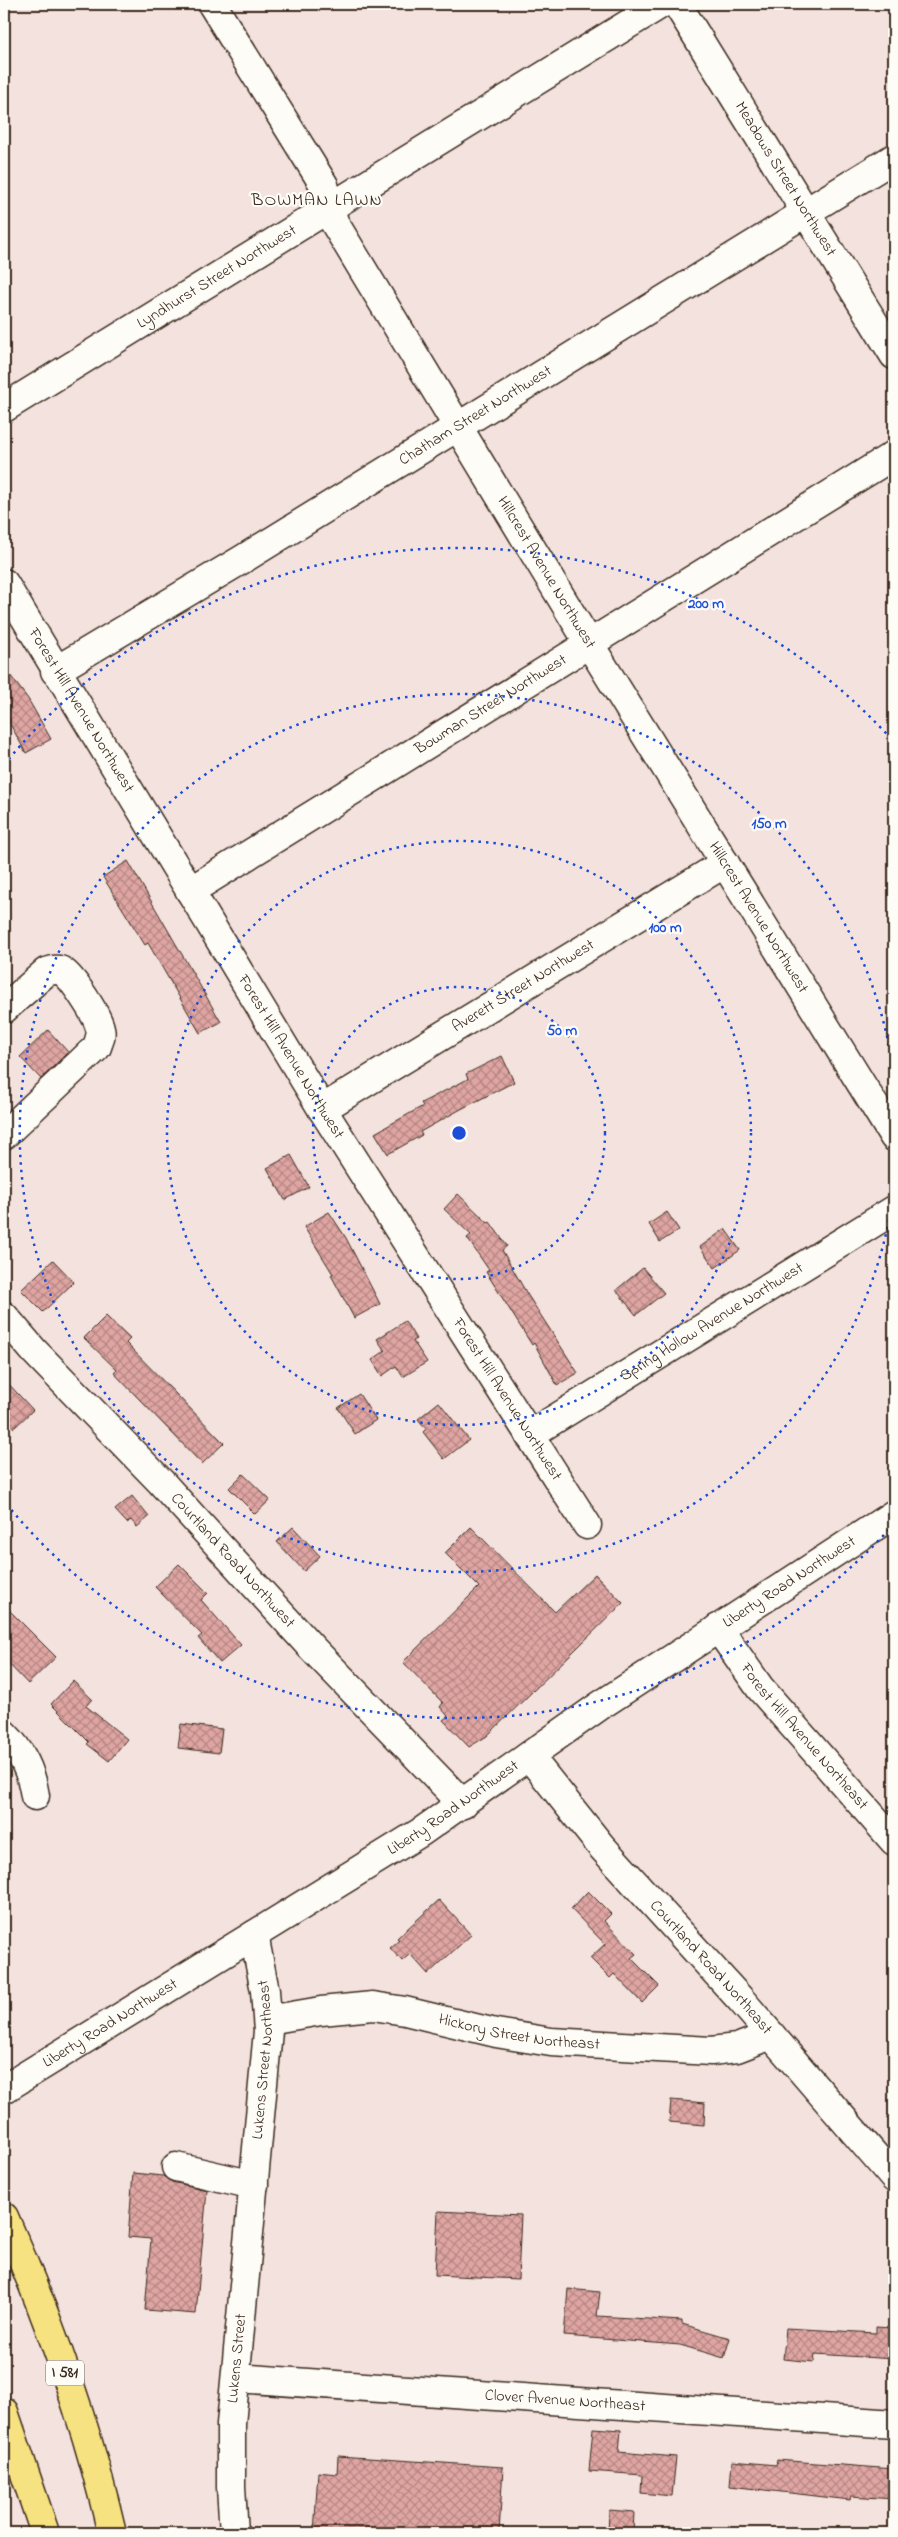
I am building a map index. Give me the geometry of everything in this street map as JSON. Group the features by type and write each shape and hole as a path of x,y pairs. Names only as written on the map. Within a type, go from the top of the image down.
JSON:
{"highway":[{"name":"I 581","path":"4,2217 61,2362 96,2465 112,2533"},
{"path":"4,2412 45,2533"}],"street":[{"name":"Hillcrest Avenue Northwest","path":"212,4 324,185 334,222 456,427 894,1137"},
{"name":"Lyndhurst Street Northwest","path":"4,408 661,4"},
{"name":"Meadows Street Northwest","path":"677,4 894,355"},
{"name":"Chatham Street Northwest","path":"55,671 243,559 807,214 894,158"},
{"name":"Bowman Street Northwest","path":"190,891 894,455"},
{"name":"Forest Hill Avenue Northwest","path":"4,583 55,671 322,1109 587,1525"},
{"name":"Averett Street Northwest","path":"322,1109 726,863"},
{"path":"4,1008 46,972 62,971 79,991 93,1013 100,1027 101,1037 97,1047 4,1134"},
{"name":"Spring Hollow Avenue Northwest","path":"529,1434 894,1210"},
{"name":"Courtland Road Northwest","path":"4,1316 34,1351 161,1482 311,1647 463,1804"},
{"name":"Liberty Road Northwest","path":"13,2083 406,1842 463,1804 601,1705 894,1514"},
{"name":"Forest Hill Avenue Northeast","path":"718,1628 760,1688 894,1841"},
{"path":"4,1734 24,1757 32,1776 35,1796"},
{"name":"Courtland Road Northeast","path":"529,1756 601,1846 771,2035 894,2178"},
{"name":"Lukens Street Northeast","path":"254,1935 268,2020 254,2185"},
{"name":"Hickory Street Northeast","path":"268,2020 321,2011 373,2006 405,2011 496,2033 551,2042 711,2051 737,2048 771,2035"},
{"path":"176,2167 254,2185"},
{"name":"Lukens Street","path":"234,2533 231,2451 254,2185"},
{"name":"Clover Avenue Northeast","path":"236,2378 894,2424"}],"building":[{"path":"4,667 28,699 51,739 26,753 4,713"},
{"path":"128,861 221,1022 200,1033 148,943 145,945 103,877"},
{"path":"48,1030 68,1052 41,1079 20,1057"},
{"path":"502,1056 514,1082 420,1132 422,1135 388,1154 375,1133 423,1106 421,1103 468,1079 466,1074"},
{"path":"291,1155 309,1187 285,1200 267,1168"},
{"path":"458,1194 488,1223 490,1222 507,1246 502,1250 527,1294 578,1373 557,1385 534,1343 532,1345 486,1272 489,1270 467,1238 471,1235 444,1209"},
{"path":"329,1212 346,1238 380,1304 354,1318 331,1275 333,1274 304,1227"},
{"path":"667,1212 679,1230 660,1242 649,1224"},
{"path":"725,1229 740,1250 715,1268 700,1247"},
{"path":"53,1260 74,1282 43,1312 21,1290"},
{"path":"643,1268 664,1293 636,1315 616,1290"},
{"path":"106,1316 130,1339 126,1343 224,1443 202,1464 114,1373 117,1370 84,1338"},
{"path":"405,1321 416,1339 413,1341 427,1362 403,1377 396,1366 382,1376 372,1360 385,1351 377,1339"},
{"path":"4,1379 33,1410 14,1428 4,1417"},
{"path":"359,1394 376,1420 355,1434 338,1408"},
{"path":"439,1402 469,1440 444,1459 423,1432 426,1429 418,1419"},
{"path":"243,1474 270,1500 255,1514 229,1488"},
{"path":"132,1496 149,1517 137,1527 131,1520 127,1523 115,1510"},
{"path":"293,1527 320,1556 304,1571 277,1542"},
{"path":"471,1527 555,1612 595,1574 623,1603 487,1736 469,1747 443,1720 448,1716 440,1707 443,1703 403,1662 479,1587 445,1553"},
{"path":"179,1564 208,1593 201,1600 241,1645 220,1663 198,1638 202,1635 155,1587"},
{"path":"4,1605 56,1657 28,1684 4,1659"},
{"path":"73,1681 92,1699 86,1706 127,1739 109,1761 87,1744 89,1742 51,1704"},
{"path":"181,1724 222,1729 219,1753 178,1748"},
{"path":"588,1891 611,1914 604,1921 636,1954 631,1958 659,1986 642,2003 614,1974 610,1978 590,1958 605,1944 571,1909"},
{"path":"439,1900 471,1935 428,1974 410,1954 402,1961 390,1948 399,1940 397,1938"},
{"path":"671,2100 705,2103 704,2125 669,2122"},
{"path":"133,2173 163,2176 172,2182 207,2190 196,2314 145,2310 151,2239 128,2237"},
{"path":"438,2211 521,2215 518,2279 435,2275"},
{"path":"568,2289 600,2292 597,2316 682,2321 682,2324 730,2338 724,2358 680,2345 564,2336"},
{"path":"876,2327 891,2328 891,2332 894,2332 894,2359 815,2354 814,2362 783,2359 786,2328 876,2333"},
{"path":"593,2428 621,2430 619,2452 676,2457 672,2496 641,2493 642,2475 589,2471"},
{"path":"338,2456 503,2467 499,2533 314,2533 318,2472 337,2474"},
{"path":"777,2460 894,2469 894,2499 851,2496 850,2500 730,2486 732,2461 776,2465"},
{"path":"609,2510 634,2512 633,2533 608,2533"}],"district":[{"name":"BOWMAN LAWN","path":"317,201"}]}
